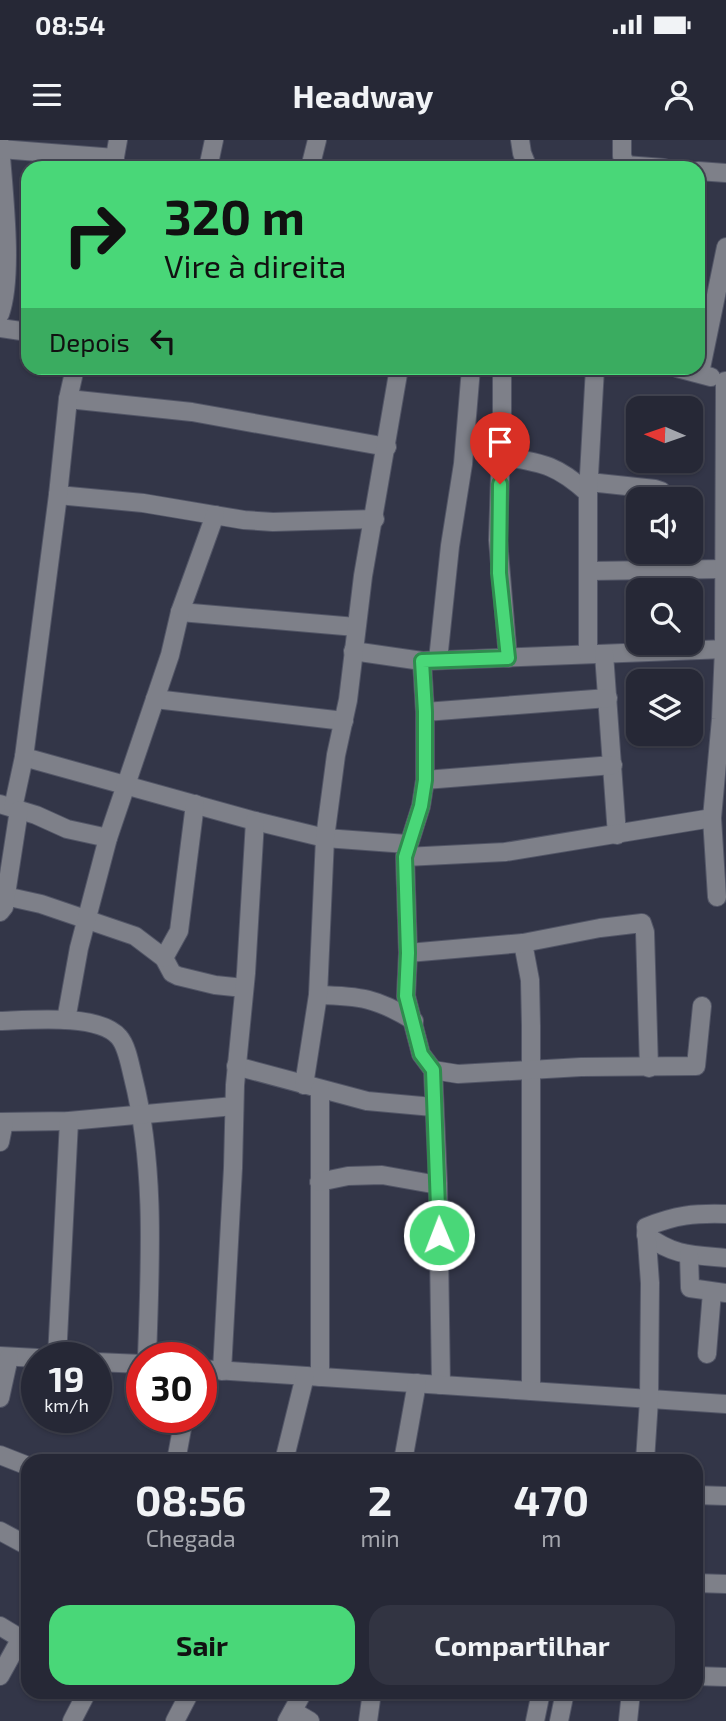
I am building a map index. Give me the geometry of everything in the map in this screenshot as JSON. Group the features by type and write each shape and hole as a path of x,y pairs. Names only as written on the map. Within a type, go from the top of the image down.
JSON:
{"street":[{"path":"113,161 118,140"},
{"path":"210,161 214,140"},
{"path":"312,161 317,140"},
{"path":"622,140 624,161"},
{"path":"0,144 5,290 0,314"},
{"path":"0,149 97,161"},
{"path":"705,172 726,173"},
{"path":"705,321 726,247"},
{"path":"0,328 21,331"},
{"path":"73,375 68,399 24,757 10,807 3,904 41,904 135,936 164,958 172,973 178,976 215,985 244,988"},
{"path":"286,1454 313,1377 319,1182 312,1087 325,838 356,626 398,375"},
{"path":"442,1385 433,1070 421,1054 406,996 406,850 421,806 425,780 425,712 430,661 463,464 470,375"},
{"path":"502,375 498,540 508,658"},
{"path":"594,375 588,487 588,571 596,654 608,698 617,835"},
{"path":"705,375 726,381 725,649 712,818 717,897"},
{"path":"68,399 192,412 387,447"},
{"path":"501,456 554,467 588,487 626,488"},
{"path":"58,495 143,503 244,520 273,522 375,519"},
{"path":"66,1020 79,948 108,838 170,655 180,612 215,515"},
{"path":"588,571 638,564"},
{"path":"692,564 724,569"},
{"path":"180,612 356,626"},
{"path":"353,651 430,661 725,649"},
{"path":"425,712 608,698"},
{"path":"155,699 344,721"},
{"path":"24,757 255,821 325,838 406,850 505,852 712,818"},
{"path":"425,780 613,765"},
{"path":"164,958 179,931 195,804"},
{"path":"10,807 67,829 108,838"},
{"path":"222,1371 236,1066 255,821"},
{"path":"408,953 523,943 642,923 645,932 649,1068"},
{"path":"523,943 530,980 531,1391"},
{"path":"318,995 362,997 391,1007 414,1021"},
{"path":"433,1070 458,1074 581,1067 696,1066 702,1006"},
{"path":"0,1021 84,1021 109,1030 119,1037 127,1056 142,1114 150,1245 147,1342"},
{"path":"236,1066 380,1104 433,1107"},
{"path":"0,1142 2,1122 69,1121 234,1106"},
{"path":"58,1342 69,1121"},
{"path":"319,1182 348,1176 382,1175 438,1185"},
{"path":"645,1454 650,1283 646,1227 674,1216 692,1213 726,1214"},
{"path":"646,1235 663,1248 690,1255 726,1258"},
{"path":"690,1255 690,1288 719,1292 707,1354"},
{"path":"0,1398 5,1356"},
{"path":"217,1371 726,1404"},
{"path":"404,1454 417,1383"},
{"path":"177,1454 181,1433"},
{"path":"0,1455 21,1463"},
{"path":"703,1495 726,1496"},
{"path":"0,1531 21,1542"},
{"path":"703,1583 726,1584"},
{"path":"0,1626 21,1639"},
{"path":"0,1676 21,1647"},
{"path":"703,1676 726,1677"},
{"path":"72,1721 83,1699"},
{"path":"175,1721 186,1699"},
{"path":"299,1699 290,1716 310,1721"},
{"path":"368,1721 371,1699"},
{"path":"535,1721 540,1699"},
{"path":"559,1721 564,1699"},
{"path":"628,1721 630,1699"}],"route":[{"path":"439,1235 433,1070 421,1054 406,996 408,953 405,857 421,806 425,780 422,661 508,658 499,573 500,484"}]}
